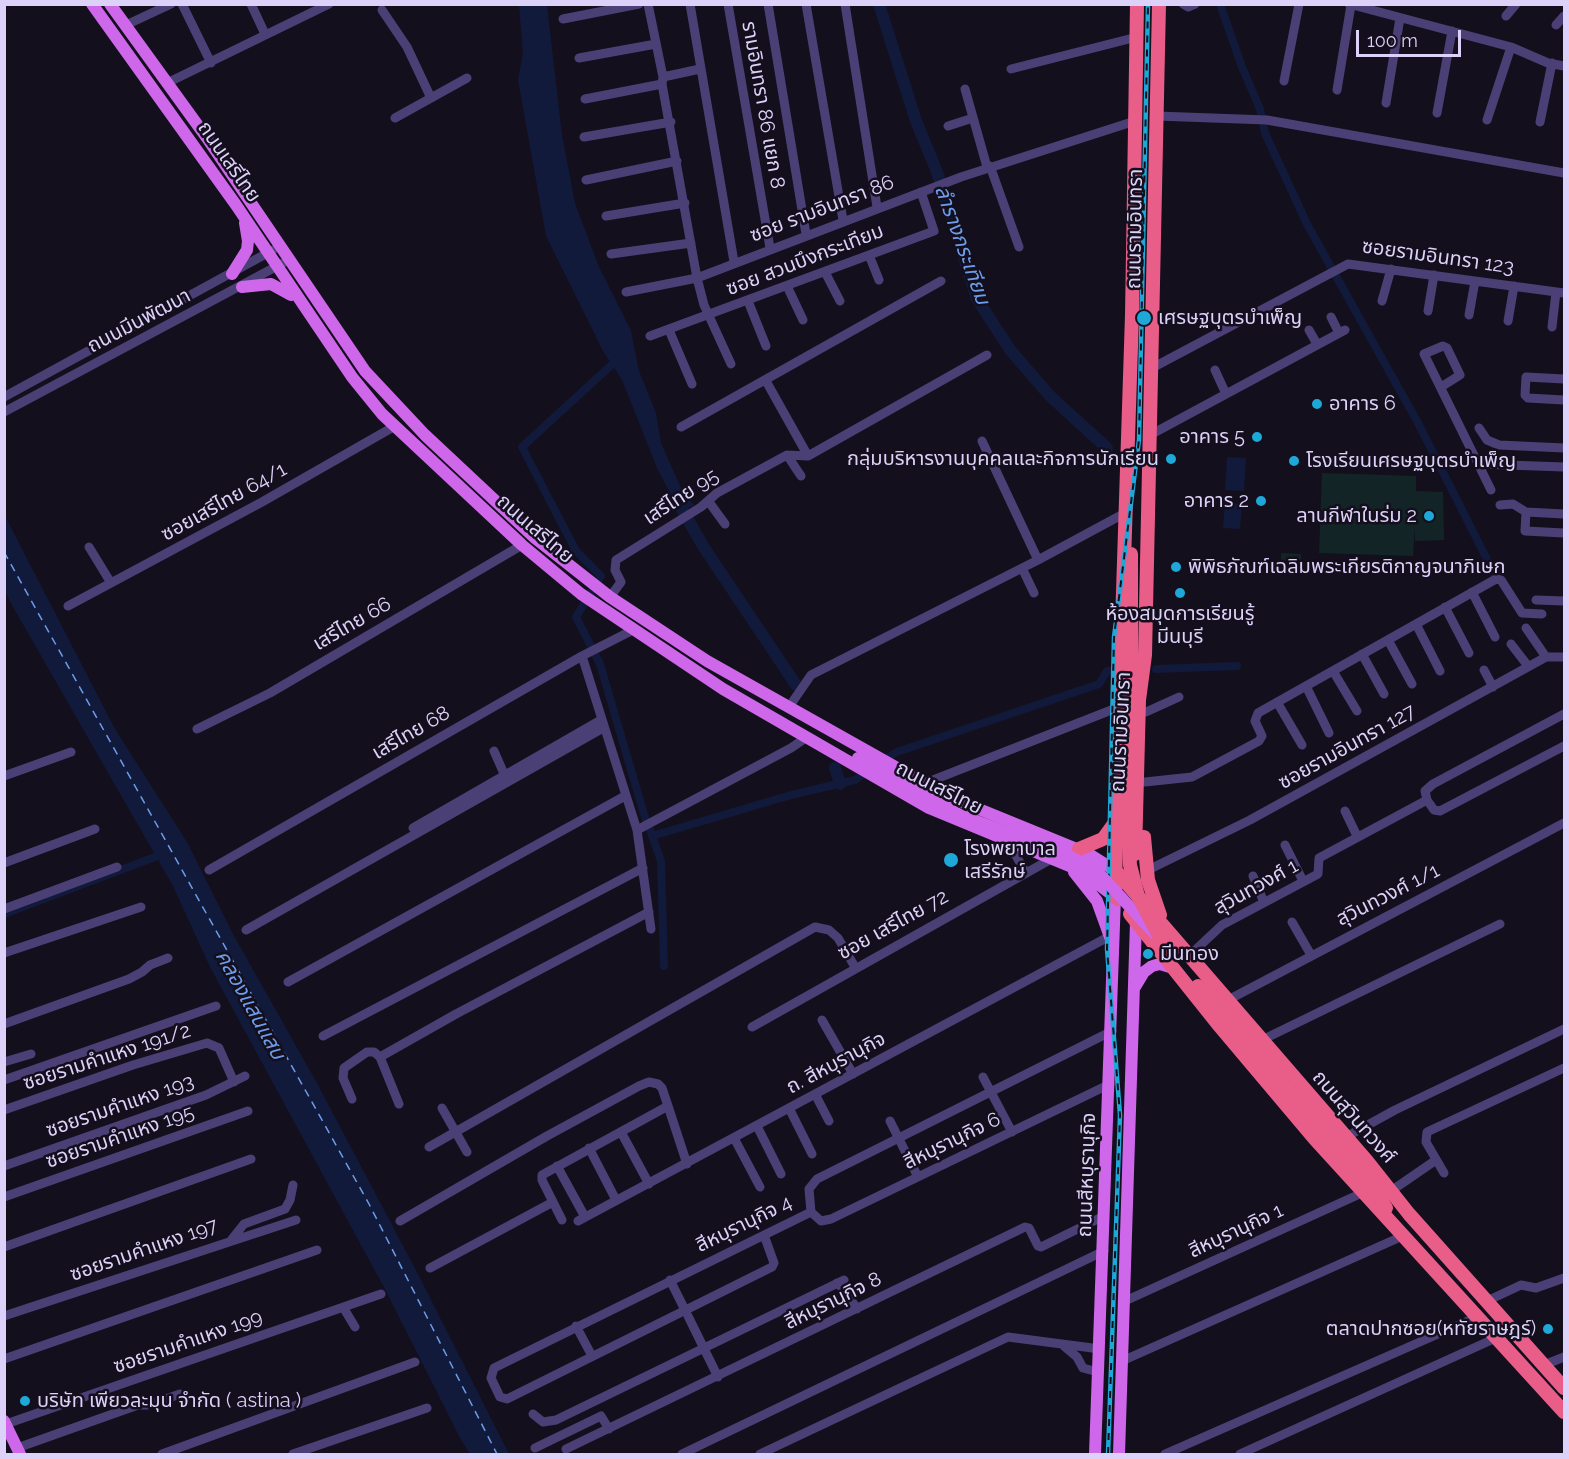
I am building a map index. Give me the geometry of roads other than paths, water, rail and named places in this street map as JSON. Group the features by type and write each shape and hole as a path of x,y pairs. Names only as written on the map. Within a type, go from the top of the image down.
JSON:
{"highway":[{"name":"ถนนรามอินทรา","path":"1115,897 1119,707 1127,512 1137,4"},
{"name":"ถนนรามอินทรา","path":"1136,922 1137,758 1139,700 1145,655 1159,4"},
{"path":"1127,512 1133,595 1128,825 1130,865 1138,896 1167,946 1366,1179 1394,1223"},
{"path":"1145,655 1146,870 1164,925"},
{"path":"1118,759 1137,758"},
{"path":"1079,849 1103,839 1116,819"},
{"name":"ถนนสุวินทวงศ์","path":"1116,871 1164,925 1173,968 1206,1010 1362,1192 1394,1223 1564,1412"},
{"name":"ถนนสุวินทวงศ์","path":"1115,897 1136,922 1167,946 1190,955 1391,1191 1564,1388"},
{"path":"1206,1010 1206,989 1212,985 1224,994"}],"main road":[{"name":"ถนนเสรีไทย","path":"92,4 243,216 352,377 395,426 522,545 581,594 699,673 807,737 854,760 875,777 939,814 1066,864 1089,875 1115,897"},
{"name":"ถนนเสรีไทย","path":"110,4 280,245 365,371 394,406 490,499 590,583 688,649 923,784 981,811 1079,849 1116,871"},
{"path":"232,274 244,257 248,242 243,216"},
{"path":"242,287 271,284 299,301"},
{"path":"699,673 741,691 854,760 958,814 1067,855 1095,869 1167,946"},
{"path":"974,827 981,822 981,811"},
{"path":"1066,864 1090,891 1103,913 1114,949"},
{"name":"ถนนสีหบุรานุกิจ","path":"1095,1455 1112,1031 1115,897"},
{"path":"1119,1455 1136,922"},
{"path":"1135,988 1152,966 1160,964 1173,968"},
{"path":"1104,1251 1126,1252"},
{"path":"5,1422 19,1451"}],"street":[{"path":"126,25 171,4"},
{"path":"182,4 212,63"},
{"path":"251,4 266,34"},
{"path":"167,83 212,63 317,7 329,4"},
{"path":"563,19 639,4"},
{"path":"648,4 671,122 697,278 710,316 731,364"},
{"path":"690,4 734,262"},
{"name":"รามอินทรา 86 แยก 8","path":"728,4 770,248"},
{"path":"768,4 806,234"},
{"path":"806,4 843,220"},
{"path":"845,4 877,207"},
{"path":"1183,4 1188,7 1195,4"},
{"path":"1284,81 1299,4"},
{"path":"1506,16 1516,4"},
{"path":"1337,90 1350,5 1511,47 1564,66"},
{"path":"382,10 407,47 431,98"},
{"path":"1556,25 1564,16"},
{"path":"1386,103 1400,18"},
{"path":"1437,113 1452,31"},
{"path":"1011,69 1137,37"},
{"path":"579,58 656,44"},
{"path":"1487,120 1511,47"},
{"path":"1540,122 1552,63"},
{"path":"585,99 700,69"},
{"path":"395,118 467,78"},
{"path":"965,89 989,167 1019,247"},
{"path":"1157,116 1263,120 1564,173"},
{"path":"948,126 973,118"},
{"name":"ซอย รามอินทรา 86","path":"626,292 697,278 877,207 989,167 1135,121"},
{"path":"584,137 671,122"},
{"path":"586,180 677,161"},
{"name":"ซอย สวนบึงกระเทียม","path":"650,336 710,316 934,231 922,191"},
{"path":"606,216 685,203"},
{"path":"611,254 691,243"},
{"name":"ถนนมีนพัฒนา","path":"8,396 232,274 280,245"},
{"path":"869,255 879,280"},
{"name":"ถนนมีนพัฒนา","path":"4,412 290,260"},
{"name":"ซอยรามอินทรา 123","path":"1152,368 1331,271 1351,263 1560,292"},
{"path":"1382,301 1391,269"},
{"path":"825,272 840,301"},
{"path":"1428,311 1434,275"},
{"path":"681,428 941,281"},
{"path":"1469,315 1475,281"},
{"path":"787,286 803,320"},
{"path":"1508,321 1514,286"},
{"path":"1552,327 1560,292"},
{"path":"748,301 766,345"},
{"path":"1150,435 1342,331 1331,317"},
{"path":"669,330 692,384"},
{"path":"1309,330 1317,344"},
{"path":"1441,387 1460,375 1447,348 1443,346 1424,354 1491,490"},
{"path":"787,455 808,456 987,355"},
{"path":"1215,370 1226,394"},
{"path":"1564,379 1528,376 1525,395 1528,398 1564,400"},
{"path":"766,381 808,456"},
{"name":"ซอยเสรีไทย 64/1","path":"68,606 262,502 395,426"},
{"path":"1479,428 1487,440 1499,445 1564,448"},
{"path":"982,441 1038,560"},
{"path":"787,455 801,476"},
{"name":"เสรีไทย 95","path":"608,596 621,582 615,570 616,560 684,518 717,493 787,455"},
{"path":"1479,464 1564,467"},
{"path":"705,504 725,524"},
{"path":"1500,505 1513,504 1526,512 1564,513"},
{"path":"789,707 811,675 1038,560 1127,512"},
{"path":"1526,512 1525,531 1564,533"},
{"name":"เสรีไทย 66","path":"197,729 270,693 522,545"},
{"path":"89,547 111,583"},
{"path":"1022,568 1034,593"},
{"path":"1145,782 1192,777 1260,740 1262,736 1256,717 1277,702 1499,579 1522,613 1542,614"},
{"path":"1472,592 1495,637"},
{"path":"1536,600 1564,601"},
{"path":"1445,607 1469,652"},
{"path":"1416,624 1440,671"},
{"path":"1526,628 1546,657"},
{"name":"เสรีไทย 68","path":"209,870 583,655 633,630"},
{"path":"1388,640 1412,684"},
{"path":"1511,644 1528,666"},
{"path":"1362,654 1384,694"},
{"path":"583,655 602,724 637,830 651,929"},
{"name":"ซอยรามอินทรา 127","path":"1146,870 1240,826 1528,666 1546,657 1564,657"},
{"path":"1484,670 1493,687"},
{"path":"1333,671 1357,711"},
{"path":"1306,686 1329,733"},
{"path":"1146,712 1179,697"},
{"path":"1277,702 1302,745"},
{"path":"923,784 1119,707"},
{"path":"1564,714 1432,784 1425,791 1427,800 1434,810 1440,812 1564,746"},
{"path":"412,828 602,724"},
{"path":"246,930 602,724"},
{"path":"637,830 791,748 807,737"},
{"path":"494,751 505,776"},
{"path":"4,776 71,752"},
{"path":"288,982 625,796"},
{"name":"สุวินทวงศ์ 1","path":"1190,955 1222,925 1263,900 1319,872 1318,858 1427,800"},
{"path":"1345,811 1357,836"},
{"name":"สุวินทวงศ์ 1/1","path":"1224,994 1311,955 1564,823"},
{"path":"4,863 95,829"},
{"path":"1286,845 1303,881"},
{"path":"1015,854 1026,873"},
{"name":"ซอย เสรีไทย 72","path":"752,1027 855,967 1053,858"},
{"path":"4,909 117,867"},
{"path":"323,1036 644,868"},
{"path":"1253,876 1263,900"},
{"path":"4,953 141,907"},
{"path":"380,1057 649,912"},
{"path":"1292,922 1311,955"},
{"path":"1262,1040 1500,924"},
{"path":"429,1147 455,1130 815,927 829,930 838,938 855,967"},
{"name":"ถ. สีหบุรานุกิจ","path":"557,1166 582,1219 1110,936"},
{"path":"4,1024 129,979 150,965 168,958"},
{"path":"4,1080 216,1006"},
{"path":"822,1020 853,1074"},
{"path":"1346,1137 1395,1110 1564,1029"},
{"name":"สีหบุรานุกิจ 4","path":"592,1356 507,1399 500,1397 491,1378 494,1368 811,1212 809,1193 811,1184 1112,1031"},
{"name":"ซอยรามคำแหง 191/2","path":"4,1110 133,1065 207,1043 219,1048 234,1082"},
{"path":"352,1099 343,1078 344,1068 367,1052 374,1052 380,1057 399,1104"},
{"path":"4,1062 31,1054"},
{"path":"1444,1173 1425,1138 1426,1132 1564,1068"},
{"name":"ซอยรามคำแหง 193","path":"4,1166 206,1095 245,1076"},
{"path":"983,1077 1012,1132"},
{"path":"400,1221 547,1136 649,1082 658,1084 662,1088 687,1164"},
{"name":"สีหบุรานุกิจ 6","path":"811,1212 821,1221 831,1219 1110,1084"},
{"path":"815,1094 829,1121"},
{"path":"562,1220 542,1178 557,1166 668,1106"},
{"path":"442,1108 467,1152"},
{"path":"789,1108 812,1154"},
{"name":"ซอยรามคำแหง 195","path":"4,1197 248,1111"},
{"path":"890,1121 918,1177"},
{"path":"757,1125 781,1174"},
{"path":"621,1132 650,1184"},
{"path":"735,1138 760,1186"},
{"path":"589,1148 616,1200"},
{"path":"4,1247 251,1159"},
{"path":"1391,1191 1436,1160"},
{"path":"232,1239 244,1224 285,1209 290,1200 293,1185"},
{"name":"สีหบุรานุกิจ 1","path":"1125,1300 1362,1192"},
{"path":"430,1268 553,1202"},
{"name":"สีหบุรานุกิจ 8","path":"566,1449 1025,1227 1029,1228 1038,1246 1041,1247 1104,1216"},
{"name":"ซอยรามคำแหง 197","path":"4,1316 232,1239 296,1220"},
{"path":"576,1326 592,1356 686,1313 772,1267 774,1263 764,1235"},
{"path":"1122,1361 1405,1235"},
{"path":"4,1359 317,1250"},
{"path":"682,1455 1104,1251"},
{"path":"1487,1301 1521,1286 1536,1288 1564,1278"},
{"path":"670,1280 718,1377"},
{"path":"533,1414 543,1422 556,1420 840,1282 857,1309"},
{"name":"ซอยรามคำแหง 199","path":"5,1422 381,1294"},
{"path":"343,1307 355,1327"},
{"path":"1165,1455 1479,1316"},
{"path":"760,1455 1008,1337 1100,1349"},
{"path":"1240,1455 1498,1337"},
{"path":"1062,1344 1073,1353 1083,1368 1098,1372"},
{"path":"1544,1365 1564,1357"},
{"path":"162,1455 415,1362"},
{"path":"19,1451 138,1405 148,1405 180,1394"},
{"path":"293,1455 427,1407"},
{"path":"535,1448 601,1416 609,1429"}],"water":[{"path":"519,5 547,5 562,135 575,203 599,267 631,331 639,371 656,413 661,443 681,488 694,505 680,512 657,468 622,380 603,351 546,236 518,80 523,52"},
{"path":"1227,457 1246,458 1244,491 1225,490"},
{"path":"1225,503 1242,504 1240,529 1223,528"},
{"name":"คลองแสนแสบ","path":"4,514 115,729 187,842 233,934 318,1085 419,1276 509,1454 470,1454 461,1440 386,1291 210,967 173,886 13,607 5,591"}],"waterway":[{"name":"ลำรางกระเทียม","path":"879,4 916,121 937,172 977,299 1011,351 1050,396 1107,448"},
{"path":"1220,4 1242,67 1260,109 1265,133 1307,224 1418,423 1494,573"},
{"path":"619,358 522,447 576,551 601,576 576,617 600,664 646,821"},
{"path":"675,497 703,546 796,685"},
{"path":"1156,669 1237,666"},
{"path":"883,761 897,752 1099,684 1107,671 1112,671"},
{"path":"835,768 840,784"},
{"path":"652,836 791,795 855,780 868,771"},
{"path":"650,830 661,861 664,966"},
{"path":"4,914 163,854"}],"railway":[{"path":"1108,1454 1120,1115 1107,949 1114,637 1139,440 1148,4"}],"place":[{"name":"เศรษฐบุตรบำเพ็ญ","path":"1144,318"},
{"name":"อาคาร 6","path":"1317,404"},
{"name":"อาคาร 5","path":"1257,437"},
{"name":"กลุ่มบริหารงานบุคคลและกิจการนักเรียน","path":"1171,459"},
{"name":"โรงเรียนเศรษฐบุตรบำเพ็ญ","path":"1294,461"},
{"name":"อาคาร 2","path":"1261,501"},
{"name":"ลานกีฬาในร่ม 2","path":"1429,516"},
{"name":"พิพิธภัณฑ์เฉลิมพระเกียรติกาญจนาภิเษก","path":"1176,567"},
{"name":"ห้องสมุดการเรียนรู้ มีนบุรี","path":"1180,593"},
{"name":"โรงพยาบาล เสรีรักษ์","path":"951,860"},
{"name":"มีนทอง","path":"1148,954"},
{"name":"ตลาดปากซอย(หทัยราษฎร์)","path":"1548,1329"},
{"name":"บริษัท เพียวละมุน จำกัด ( astina )","path":"25,1401"}]}
